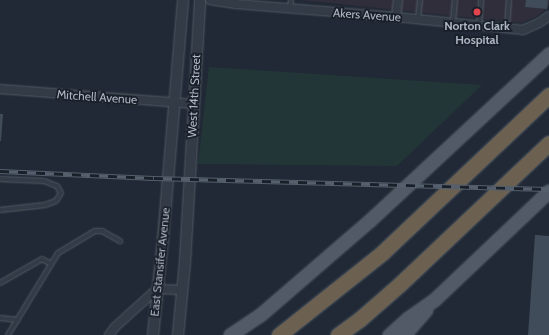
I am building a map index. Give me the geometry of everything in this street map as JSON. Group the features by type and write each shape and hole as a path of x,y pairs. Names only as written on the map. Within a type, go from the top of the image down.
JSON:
{"highway":[{"path":"279,335 382,253 549,95"},
{"path":"338,335 360,319 400,284 549,143"},
{"path":"347,335 360,319"}],"main road":[{"path":"230,335 260,315 369,221 549,54"},
{"path":"389,335 408,318 434,299 549,191"},
{"path":"404,335 414,326 434,299"}],"street":[{"name":"West 14th Street","path":"167,189 183,0"},
{"name":"West 14th Street","path":"188,192 200,0"},
{"name":"Akers Avenue","path":"210,0 290,9 396,16 523,30 549,16"},
{"path":"396,16 398,0"},
{"name":"Mitchell Avenue","path":"0,89 194,104"},
{"name":"East Stansifer Avenue","path":"153,335 167,189"},
{"name":"East Stansifer Avenue","path":"178,335 183,290 188,192"},
{"path":"109,335 115,327 157,289 183,290"}],"lane":[{"path":"290,9 291,0"},
{"path":"418,19 420,0"},
{"path":"453,22 455,0"},
{"path":"479,25 481,0"},
{"path":"506,28 509,0"},
{"path":"0,179 44,181 57,186 61,194 56,201 45,205 0,210"},
{"path":"8,335 58,253 95,231 102,230 120,241"},
{"path":"0,283 42,259 51,264"},
{"path":"0,318 18,320"}],"shaded area":[{"name":"Norton Clark Hospital","path":"300,0 549,0 549,6 536,17 521,23"},
{"path":"209,67 482,85 397,166 198,164"}],"building":[{"path":"526,0 548,0 547,9 525,7"},
{"path":"0,114 3,114 1,141 0,141"},
{"path":"535,235 549,236 549,335 528,335"}],"railway":[{"path":"0,171 154,178 549,189"}],"place":[{"name":"Norton Clark Hospital","path":"477,12"}]}
